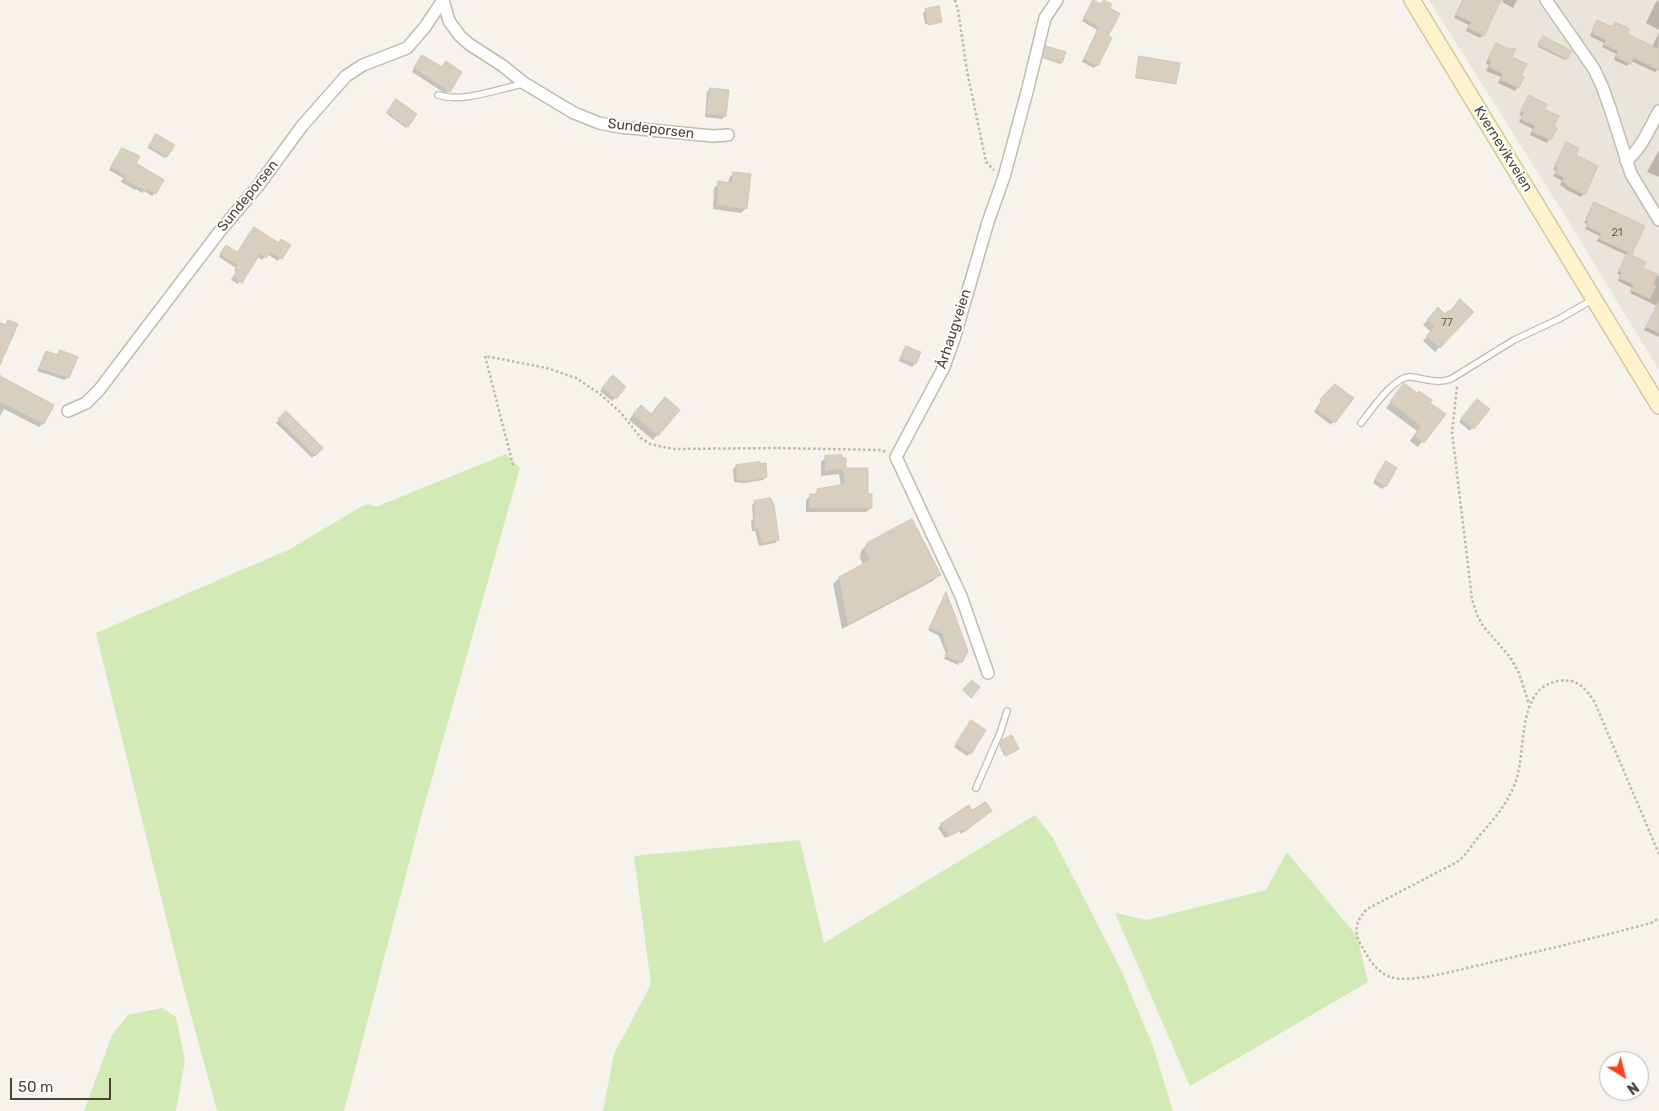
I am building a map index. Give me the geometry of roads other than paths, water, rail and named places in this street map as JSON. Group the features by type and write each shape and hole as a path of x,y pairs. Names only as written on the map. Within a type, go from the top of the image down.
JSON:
{"main road":[{"name":"Kvernevikveien","path":"1412,0 1659,406"}],"street":[{"name":"Sundeporsen","path":"443,0 449,21 460,36 503,66 524,84 574,113 600,123 619,127 704,135 728,135"},
{"name":"Sundeporsen","path":"68,411 86,402 99,390 220,231 258,186 302,126 346,76 363,65 407,48 425,27 443,0"},
{"name":"Århaugveien","path":"988,673 961,596 896,457 944,367 954,339 988,222 1004,178 1045,18 1057,0"},
{"path":"1546,0 1583,51 1602,86 1631,174 1659,220"},
{"path":"1626,161 1640,147 1659,111"}],"lane":[{"path":"438,95 448,98 460,98 524,84"},
{"path":"1361,424 1392,386 1402,379 1409,376 1440,382 1457,376 1514,340 1558,319 1594,298"},
{"path":"976,788 1000,733 1007,710"}]}
